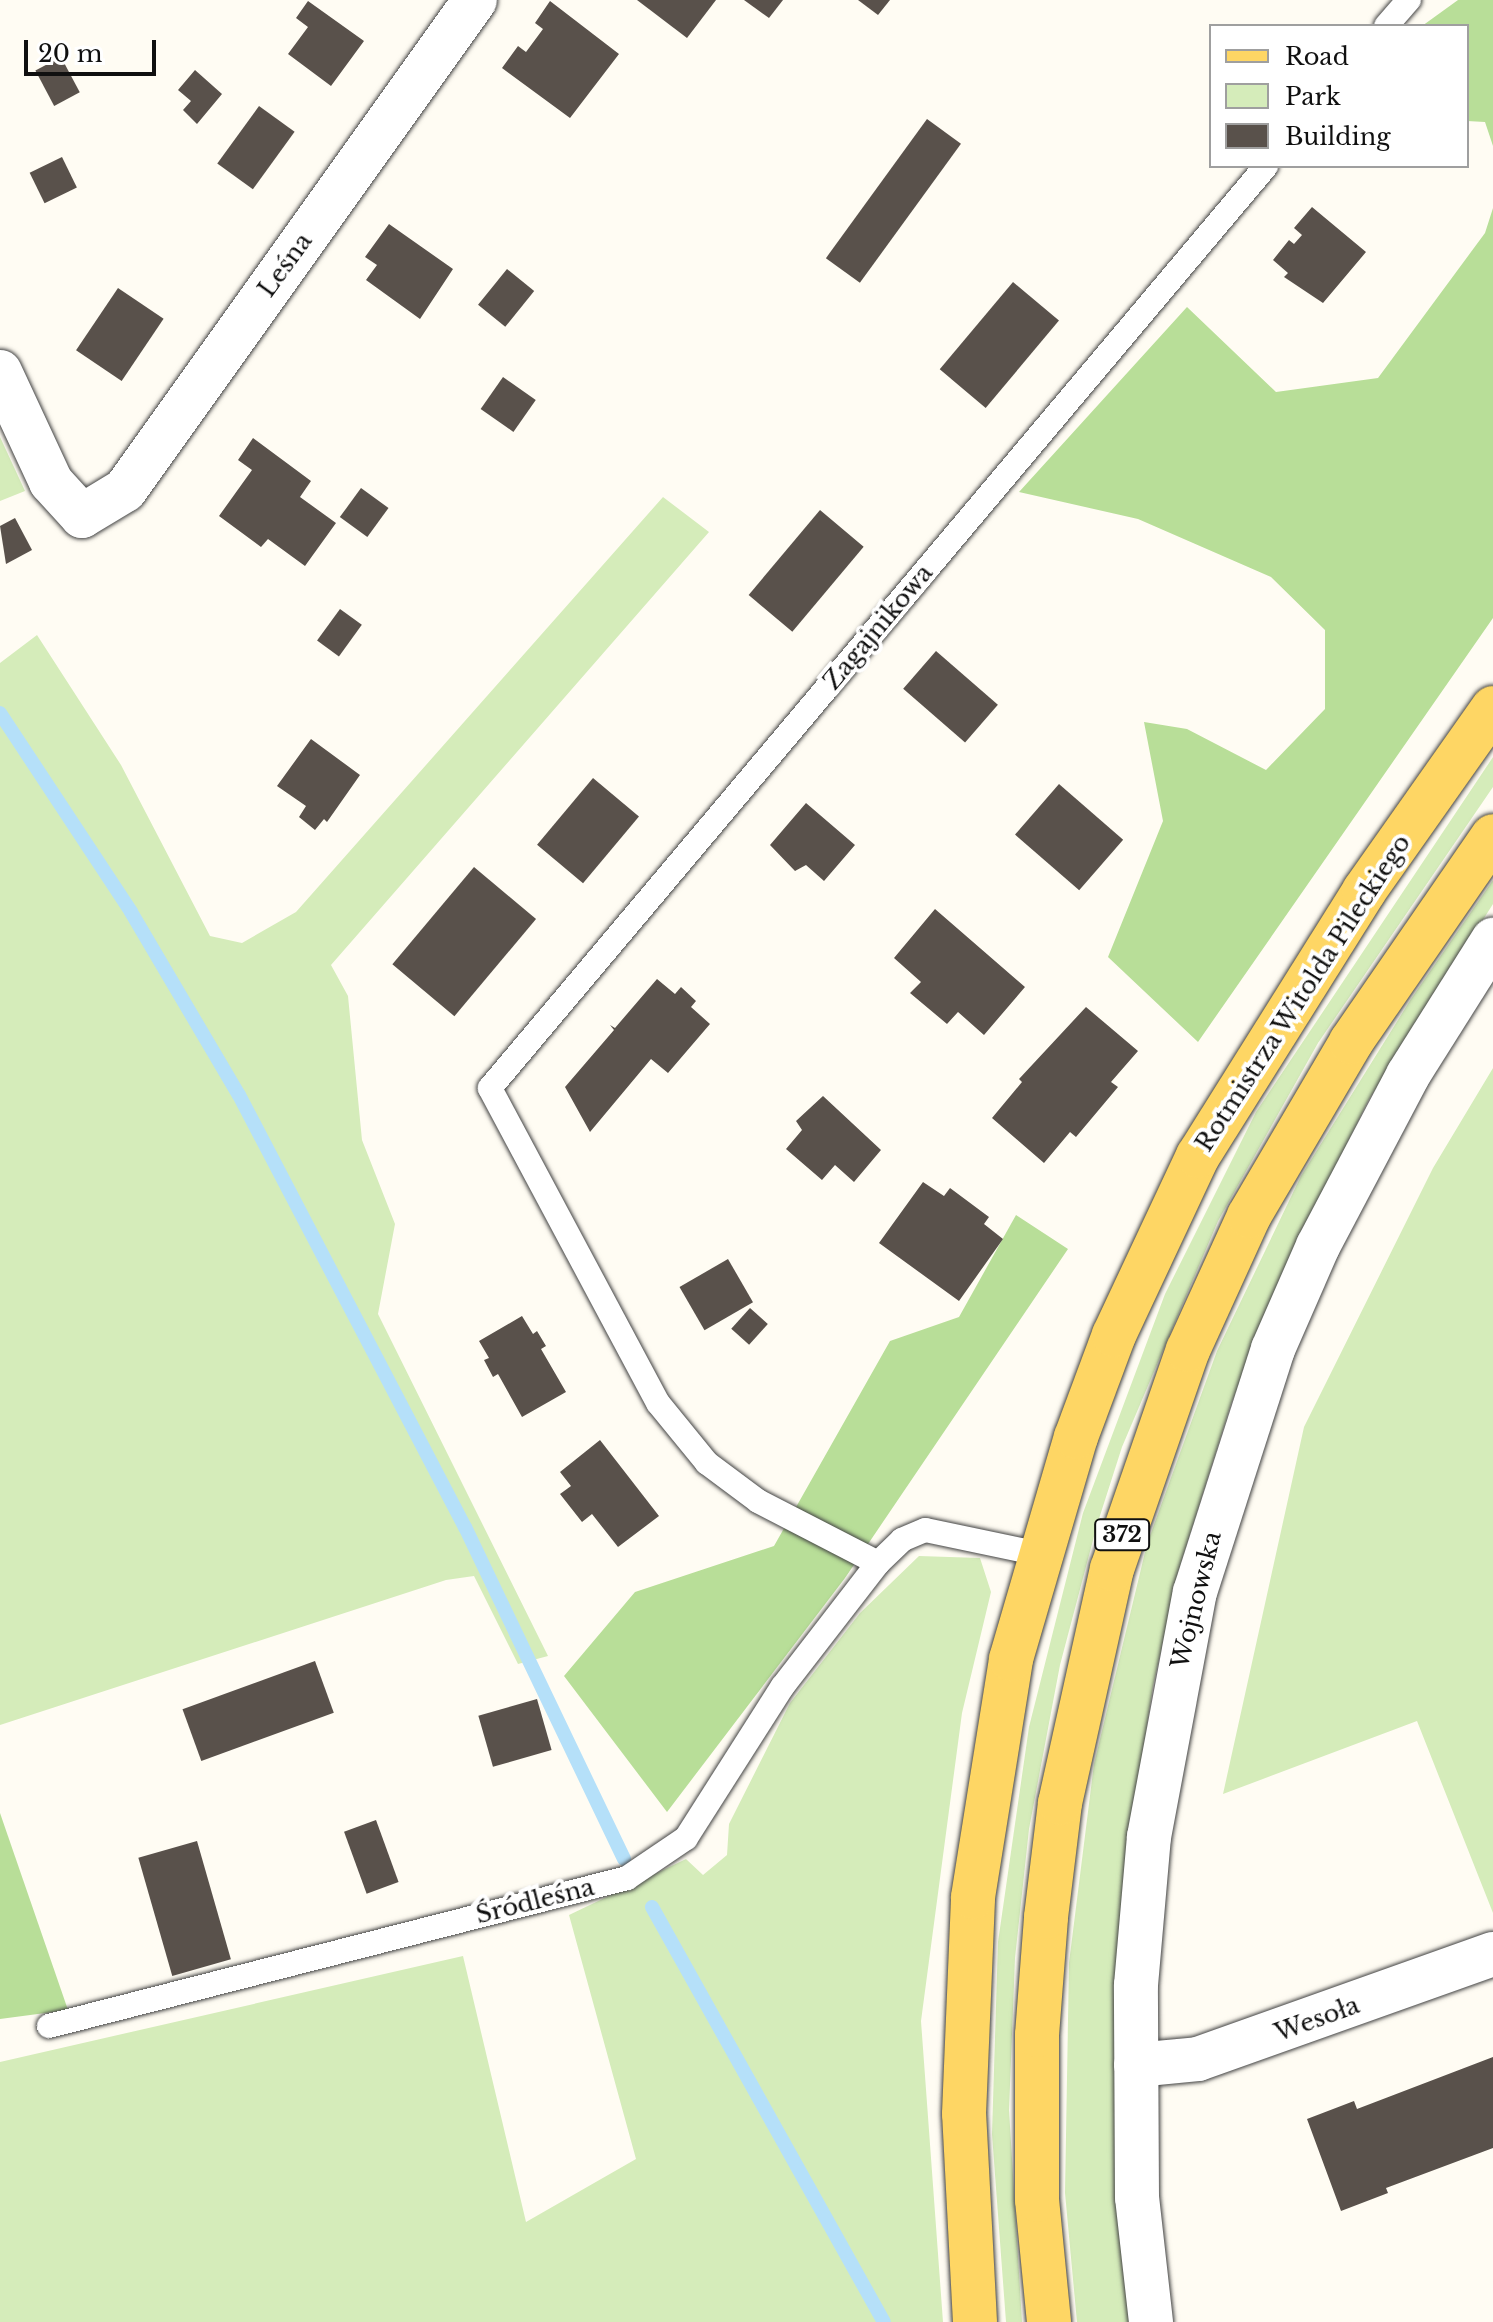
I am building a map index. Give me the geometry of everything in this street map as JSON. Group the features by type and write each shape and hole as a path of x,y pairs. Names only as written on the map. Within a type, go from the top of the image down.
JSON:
{"main road":[{"name":"Rotmistrza Witolda Pileckiego","path":"975,2322 964,2114 973,1897 1011,1659 1040,1554 1114,1335 1198,1156 1364,891 1493,708"},
{"name":"372","path":"1049,2322 1037,2200 1037,2035 1046,1917 1062,1789 1112,1569 1150,1448 1249,1216 1351,1042 1493,836"}],"street":[{"name":"Leśna","path":"0,372 51,482 82,516 125,490 475,0"},
{"name":"Wojnowska","path":"1151,2322 1137,2198 1136,1985 1149,1837 1174,1689 1222,1496 1273,1349 1318,1246 1408,1075 1493,940"},
{"name":"Wesoła","path":"1136,2065 1169,2065 1212,2055 1493,1954"}],"lane":[{"path":"1388,24 1409,0"},
{"name":"Zagajnikowa","path":"878,1563 758,1501 707,1463 658,1403 490,1088 1264,168"},
{"name":"Śródleśna","path":"49,2026 627,1878 686,1838 783,1686 878,1563 902,1540 925,1530 1040,1554"}],"green space":[{"path":"1458,0 1493,0 1493,146 1485,122 1469,121 1469,24 1425,24"},
{"path":"1493,208 1493,618 1198,1042 1108,957 1163,821 1144,722 1187,729 1266,770 1325,709 1325,630 1271,577 1138,519 1019,492 1187,307 1276,392 1378,378 1485,233"},
{"path":"0,437 25,491 0,501"},
{"path":"663,497 709,532 331,965 348,996 362,1140 395,1224 378,1314 548,1656 518,1664 474,1576 446,1580 0,1725 0,663 37,635 121,765 210,936 242,943 296,912"},
{"path":"1493,757 1493,787 1318,1043 1218,1221 1122,1447 1097,1525 1060,1665 1029,1829 1015,1958 1009,2110 1022,2322 1006,2322 992,2134 998,1942 1029,1727 1083,1513 1165,1294 1256,1112"},
{"path":"1493,880 1493,904 1368,1101 1288,1264 1231,1404 1181,1563 1153,1686 1126,1862 1129,2322 1077,2322 1065,2193 1069,1963 1094,1764 1147,1544 1217,1351 1301,1176 1411,999"},
{"path":"1493,1068 1493,1913 1417,1721 1223,1794 1304,1427 1433,1168"},
{"path":"1016,1215 1068,1249 845,1578 667,1812 564,1676 635,1592 774,1546 890,1341 959,1317"},
{"path":"919,1556 980,1558 991,1592 962,1713 921,2021 943,2322 0,2322 0,2062 463,1956 526,2222 636,2159 569,1915 686,1859 703,1875 727,1855 729,1824 790,1703 860,1613"},
{"path":"0,1813 68,2010 0,2019"}],"building":[{"path":"637,0 716,0 687,38"},
{"path":"744,0 783,0 769,18"},
{"path":"858,0 890,0 878,15"},
{"path":"308,1 364,41 331,86 288,54 308,27 296,18"},
{"path":"550,1 619,54 570,118 502,68 518,46 526,52 543,29 535,23"},
{"path":"61,57 80,92 54,106 35,71"},
{"path":"195,70 222,94 197,124 183,110 191,101 178,90"},
{"path":"259,106 295,132 253,189 217,163"},
{"path":"927,119 961,144 860,283 826,258"},
{"path":"62,157 77,188 45,203 30,173"},
{"path":"1312,207 1366,252 1323,303 1284,277 1288,273 1273,260 1289,240 1294,244 1302,235 1294,228"},
{"path":"389,224 453,269 420,319 366,280 377,265 365,257"},
{"path":"507,269 534,291 505,327 478,305"},
{"path":"1013,282 1059,321 986,408 940,369"},
{"path":"118,288 164,319 122,381 76,350"},
{"path":"503,377 536,400 513,432 481,409"},
{"path":"253,438 311,481 300,497 336,523 305,566 268,539 261,547 219,516 252,470 238,460"},
{"path":"361,488 389,508 367,537 340,517"},
{"path":"820,510 864,547 792,632 749,595"},
{"path":"15,518 32,550 6,564 0,526"},
{"path":"340,609 362,625 339,656 317,641"},
{"path":"936,651 998,705 965,743 903,689"},
{"path":"311,739 360,775 327,822 324,819 315,830 299,817 306,806 277,786"},
{"path":"593,778 639,817 583,883 537,845"},
{"path":"1059,784 1123,840 1079,890 1015,835"},
{"path":"806,803 855,845 824,881 806,865 795,871 770,845"},
{"path":"474,867 536,919 454,1016 392,964"},
{"path":"935,909 1025,987 984,1035 958,1012 947,1024 910,993 921,982 894,958"},
{"path":"657,979 675,994 681,987 696,1001 691,1007 710,1024 668,1073 651,1059 590,1132 565,1087 614,1030 610,1025 615,1028"},
{"path":"1086,1007 1138,1051 1111,1082 1118,1087 1076,1137 1070,1132 1044,1163 992,1118 1022,1082 1019,1079"},
{"path":"823,1096 881,1150 854,1182 835,1165 822,1180 786,1149 802,1130 796,1121"},
{"path":"923,1182 944,1196 950,1188 989,1217 984,1224 1003,1239 959,1301 879,1243"},
{"path":"728,1259 753,1302 705,1330 680,1287"},
{"path":"750,1308 768,1324 749,1345 731,1329"},
{"path":"522,1316 533,1334 537,1331 546,1346 541,1349 566,1392 522,1417 498,1374 493,1377 484,1360 489,1358 479,1341"},
{"path":"600,1440 659,1516 618,1547 592,1514 582,1522 560,1494 571,1486 560,1472"},
{"path":"315,1661 334,1713 201,1761 183,1709"},
{"path":"537,1699 552,1750 493,1767 478,1716"},
{"path":"376,1820 399,1882 367,1894 344,1832"},
{"path":"197,1841 231,1959 172,1976 138,1858"},
{"path":"1493,2057 1493,2148 1386,2188 1388,2193 1341,2211 1307,2119 1354,2101 1357,2109"}],"waterway":[{"path":"0,713 131,912 239,1095 465,1527 624,1859"},
{"path":"652,1907 884,2322"}]}
